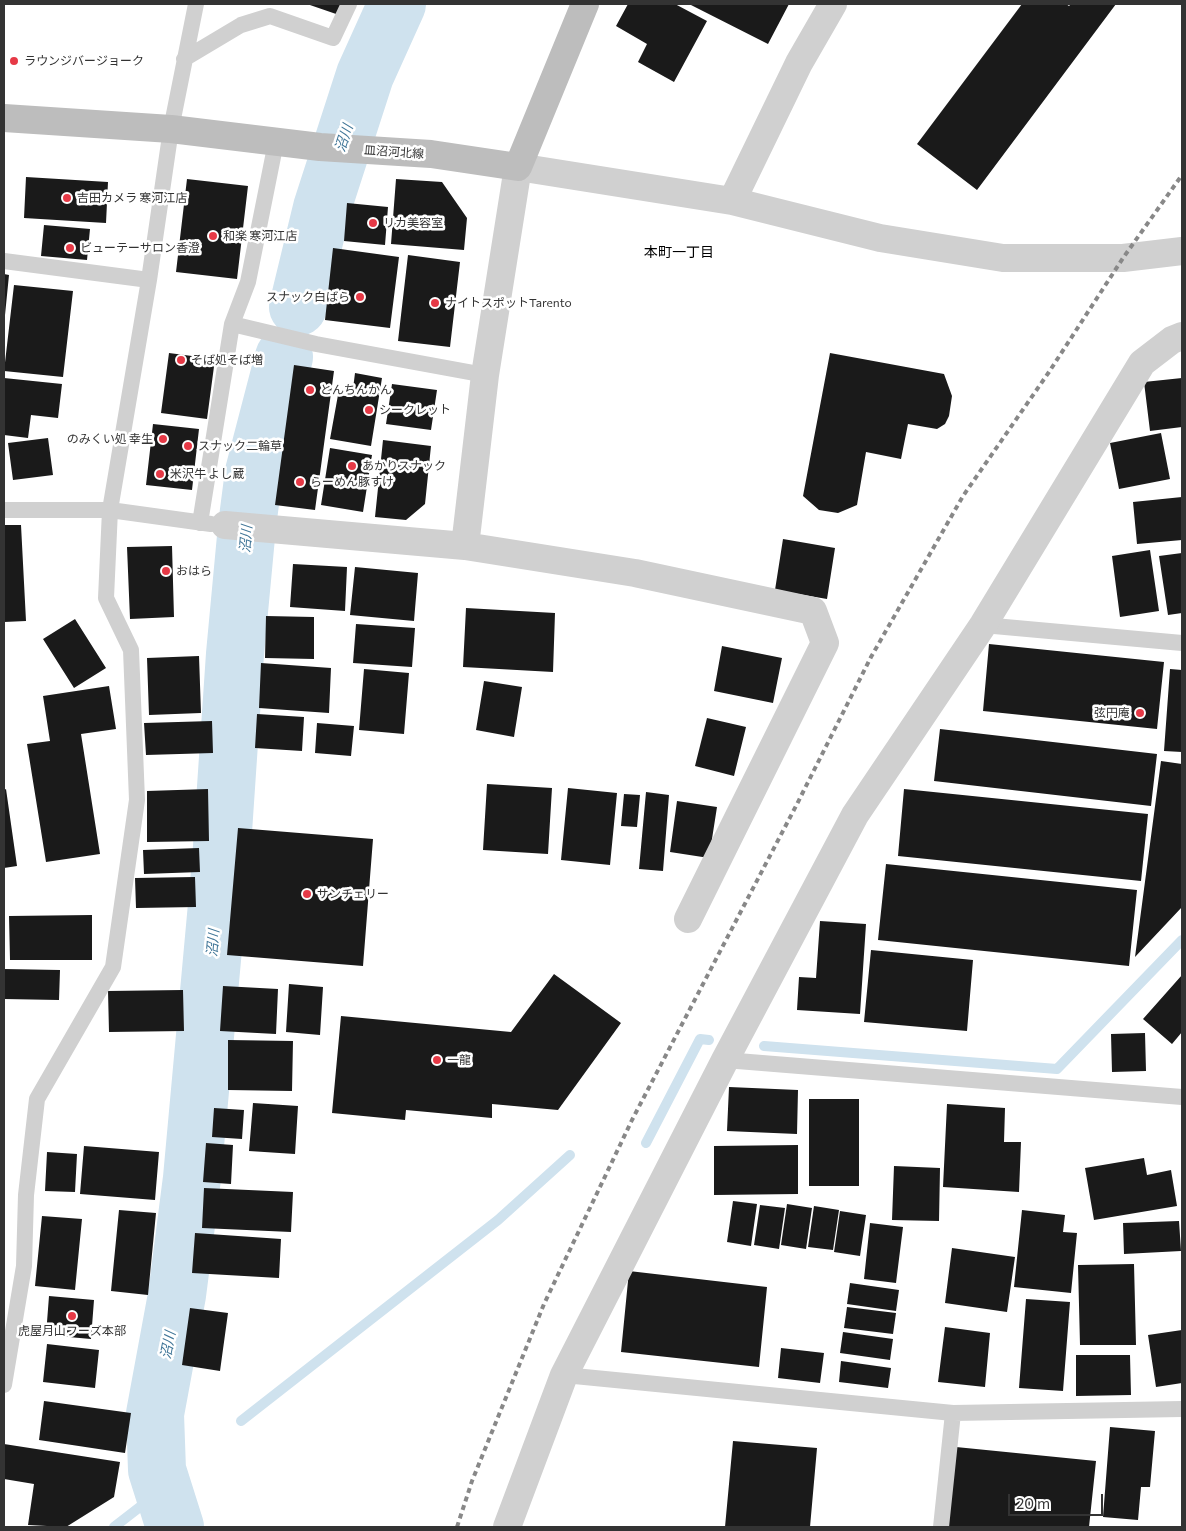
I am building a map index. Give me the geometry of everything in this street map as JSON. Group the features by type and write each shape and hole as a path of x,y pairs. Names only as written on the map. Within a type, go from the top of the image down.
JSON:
{"main road":[{"path":"518,167 585,4"},
{"name":"皿沼河北線","path":"4,118 171,129 320,147 431,154 518,167"}],"street":[{"path":"732,201 799,63 833,4"},
{"path":"465,546 485,375 518,167 732,201 880,238 1003,258 1123,258 1182,251"},
{"path":"507,1527 564,1375 725,1060 855,815 984,624 1142,363 1172,340 1182,336"},
{"path":"213,524 281,528 465,546 635,573 813,611 825,643 688,919"}],"lane":[{"path":"4,1385 24,1266 26,1195 37,1099 113,967 138,800 131,650 106,598 110,510 149,280 171,129 196,4"},
{"path":"184,59 241,25 270,16 333,38 349,4"},
{"path":"4,510 110,510 213,524 232,324 248,282 276,142"},
{"path":"4,261 149,280"},
{"path":"232,324 316,344 485,375"},
{"path":"984,624 1182,643"},
{"path":"725,1060 1182,1097"},
{"path":"564,1375 953,1413 1182,1409"},
{"path":"941,1527 953,1413"}],"building":[{"path":"307,4 342,4 339,15"},
{"path":"628,4 675,4 707,21 674,82 638,62 647,44 616,26"},
{"path":"689,4 789,4 768,44"},
{"path":"1022,4 1066,4 1069,6 1071,4 1116,4 977,190 917,144"},
{"path":"26,177 108,182 106,223 24,218"},
{"path":"187,179 248,186 237,279 176,272"},
{"path":"396,179 442,182 467,218 464,250 391,244"},
{"path":"347,203 388,207 385,245 344,241"},
{"path":"44,225 90,229 87,260 41,256"},
{"path":"333,248 399,257 390,328 325,320"},
{"path":"408,255 460,262 450,347 398,341"},
{"path":"4,274 9,275 5,315 4,315"},
{"path":"14,285 73,291 63,377 4,371"},
{"path":"169,353 215,359 207,419 161,413"},
{"path":"830,353 944,374 952,396 949,416 945,424 937,429 908,424 901,459 866,452 857,505 838,513 819,510 803,496"},
{"path":"294,365 334,371 315,510 275,505"},
{"path":"355,373 382,378 371,446 330,439 338,395 352,397"},
{"path":"4,378 62,384 58,418 31,415 28,438 4,435"},
{"path":"1182,378 1182,427 1150,431 1144,382"},
{"path":"392,384 437,390 431,430 386,424"},
{"path":"153,424 199,429 192,490 146,485"},
{"path":"1161,433 1170,479 1119,489 1110,443"},
{"path":"48,438 53,475 13,480 8,443"},
{"path":"383,440 431,446 425,504 406,520 375,517"},
{"path":"330,448 372,455 363,512 321,505"},
{"path":"1182,497 1182,540 1137,544 1133,502"},
{"path":"4,525 21,525 26,621 4,622"},
{"path":"783,539 835,548 827,599 775,590"},
{"path":"172,546 174,617 130,619 127,547"},
{"path":"1150,550 1159,611 1120,617 1112,556"},
{"path":"1182,553 1182,613 1168,615 1159,556"},
{"path":"293,564 347,567 345,611 290,607"},
{"path":"355,567 418,573 414,621 350,615"},
{"path":"466,608 555,613 553,672 463,667"},
{"path":"266,616 314,617 314,659 265,658"},
{"path":"75,619 106,668 74,688 43,639"},
{"path":"356,624 415,628 412,667 353,663"},
{"path":"989,644 1164,662 1157,729 983,711"},
{"path":"722,646 782,658 773,703 714,691"},
{"path":"199,656 201,713 149,715 147,658"},
{"path":"261,663 331,668 329,713 259,708"},
{"path":"364,669 409,673 404,734 359,730"},
{"path":"1170,669 1182,670 1182,752 1164,751"},
{"path":"484,681 522,687 514,737 476,730"},
{"path":"109,686 116,729 81,734 100,854 46,862 27,744 50,741 43,696"},
{"path":"257,714 304,717 302,751 255,748"},
{"path":"707,718 746,727 734,776 695,766"},
{"path":"212,721 213,753 146,755 144,723"},
{"path":"317,723 354,726 351,756 315,753"},
{"path":"940,729 1157,754 1151,806 934,781"},
{"path":"1161,761 1182,764 1182,907 1135,957"},
{"path":"487,784 552,788 548,854 483,850"},
{"path":"568,788 617,793 610,865 561,860"},
{"path":"6,789 17,866 4,868 4,790"},
{"path":"208,789 209,841 147,842 147,791"},
{"path":"904,789 1148,814 1141,881 898,856"},
{"path":"646,792 669,795 663,871 639,869"},
{"path":"624,794 640,795 637,827 621,826"},
{"path":"677,801 717,807 709,858 670,852"},
{"path":"238,828 373,839 363,966 227,955"},
{"path":"199,848 200,872 144,874 143,850"},
{"path":"886,864 1137,890 1129,966 878,940"},
{"path":"195,877 196,907 136,908 135,878"},
{"path":"92,915 92,960 10,960 9,916"},
{"path":"820,921 866,924 860,1014 797,1010 799,977 816,978"},
{"path":"871,950 973,960 967,1031 864,1022"},
{"path":"4,969 60,970 59,1000 4,999"},
{"path":"554,974 621,1023 558,1110 492,1104 492,1118 406,1110 405,1120 332,1113 341,1016 511,1032"},
{"path":"1182,975 1182,1032 1172,1044 1143,1019"},
{"path":"289,984 323,987 320,1035 286,1032"},
{"path":"223,986 278,989 276,1034 220,1031"},
{"path":"183,990 184,1031 109,1032 108,991"},
{"path":"1145,1033 1146,1071 1112,1072 1111,1034"},
{"path":"228,1040 293,1041 292,1091 228,1090"},
{"path":"729,1087 798,1090 797,1134 727,1131"},
{"path":"809,1099 859,1099 859,1186 809,1186"},
{"path":"253,1103 298,1106 295,1154 249,1151"},
{"path":"947,1104 1005,1108 1004,1142 1021,1142 1019,1192 943,1187"},
{"path":"214,1108 244,1110 242,1139 212,1137"},
{"path":"206,1143 233,1145 231,1184 203,1182"},
{"path":"798,1145 798,1194 714,1195 714,1146"},
{"path":"84,1146 159,1152 155,1200 80,1194"},
{"path":"47,1152 77,1154 75,1192 45,1191"},
{"path":"1144,1158 1147,1175 1171,1170 1177,1206 1094,1220 1085,1168"},
{"path":"894,1166 940,1168 939,1221 892,1220"},
{"path":"204,1188 293,1192 291,1232 202,1228"},
{"path":"733,1201 757,1204 751,1246 727,1242"},
{"path":"787,1204 812,1208 806,1249 781,1245"},
{"path":"760,1205 785,1208 779,1249 754,1245"},
{"path":"814,1206 839,1210 833,1250 808,1247"},
{"path":"119,1210 156,1213 148,1295 111,1291"},
{"path":"1022,1210 1065,1215 1063,1232 1077,1233 1071,1293 1014,1287"},
{"path":"840,1211 866,1215 860,1256 834,1252"},
{"path":"42,1216 82,1219 75,1290 35,1286"},
{"path":"1179,1221 1181,1251 1124,1254 1123,1223"},
{"path":"870,1223 903,1227 896,1283 864,1279"},
{"path":"195,1233 281,1239 279,1278 192,1273"},
{"path":"952,1248 1015,1257 1007,1312 945,1303"},
{"path":"1134,1264 1136,1345 1080,1345 1078,1265"},
{"path":"629,1271 767,1287 759,1367 621,1352"},
{"path":"850,1283 899,1290 896,1311 847,1304"},
{"path":"49,1296 94,1300 91,1339 46,1335"},
{"path":"1026,1299 1070,1302 1063,1391 1019,1388"},
{"path":"847,1307 896,1313 893,1334 844,1328"},
{"path":"190,1308 228,1313 220,1371 182,1365"},
{"path":"945,1327 990,1333 985,1387 938,1382"},
{"path":"1182,1330 1182,1383 1156,1387 1148,1335"},
{"path":"843,1332 893,1339 890,1360 840,1353"},
{"path":"47,1344 99,1350 95,1388 43,1382"},
{"path":"781,1348 824,1353 820,1383 778,1378"},
{"path":"1076,1355 1130,1355 1131,1395 1076,1396"},
{"path":"841,1361 891,1368 888,1388 839,1382"},
{"path":"44,1401 131,1413 125,1453 39,1440"},
{"path":"1110,1427 1155,1431 1150,1487 1141,1487 1138,1520 1103,1517"},
{"path":"733,1441 817,1448 810,1527 725,1527"},
{"path":"4,1444 120,1462 114,1497 66,1527 28,1525 34,1484 4,1479"},
{"path":"956,1447 1096,1461 1089,1527 948,1527"}],"waterway":[{"name":"沼川","path":"298,307 322,208 365,75 397,4"},
{"name":"沼川","path":"175,1527 157,1470 155,1414 177,1295 192,1178 221,861 235,654 247,526 254,472 284,357"},
{"path":"764,1046 1057,1069 1182,940"},
{"path":"646,1143 700,1039 709,1040"},
{"path":"241,1421 498,1220 570,1155"},
{"path":"114,1527 145,1503"}],"railway":[{"path":"457,1527 472,1481 544,1304 632,1120 797,804 871,657 963,496 1049,372 1123,258 1182,175"}],"place":[{"name":"ラウンジバージョーク","path":"14,61"},
{"name":"吉田カメラ 寒河江店","path":"67,198"},
{"name":"リカ美容室","path":"373,223"},
{"name":"和楽 寒河江店","path":"213,236"},
{"name":"ビューテーサロン香澄","path":"70,248"},
{"name":"スナック白ばら","path":"360,297"},
{"name":"ナイトスポットTarento","path":"435,303"},
{"name":"そば処そば増","path":"181,360"},
{"name":"とんちんかん","path":"310,390"},
{"name":"シークレット","path":"369,410"},
{"name":"のみくい処 幸生","path":"163,439"},
{"name":"スナック二輪草","path":"188,446"},
{"name":"あかりスナック","path":"352,466"},
{"name":"米沢牛 よし蔵","path":"160,474"},
{"name":"らーめん豚すけ","path":"300,482"},
{"name":"おはら","path":"166,571"},
{"name":"弦円庵","path":"1140,713"},
{"name":"サンチェリー","path":"307,894"},
{"name":"一龍","path":"437,1060"},
{"name":"虎屋月山フーズ本部","path":"72,1316"}],"district":[{"name":"本町一丁目","path":"679,252"}]}
